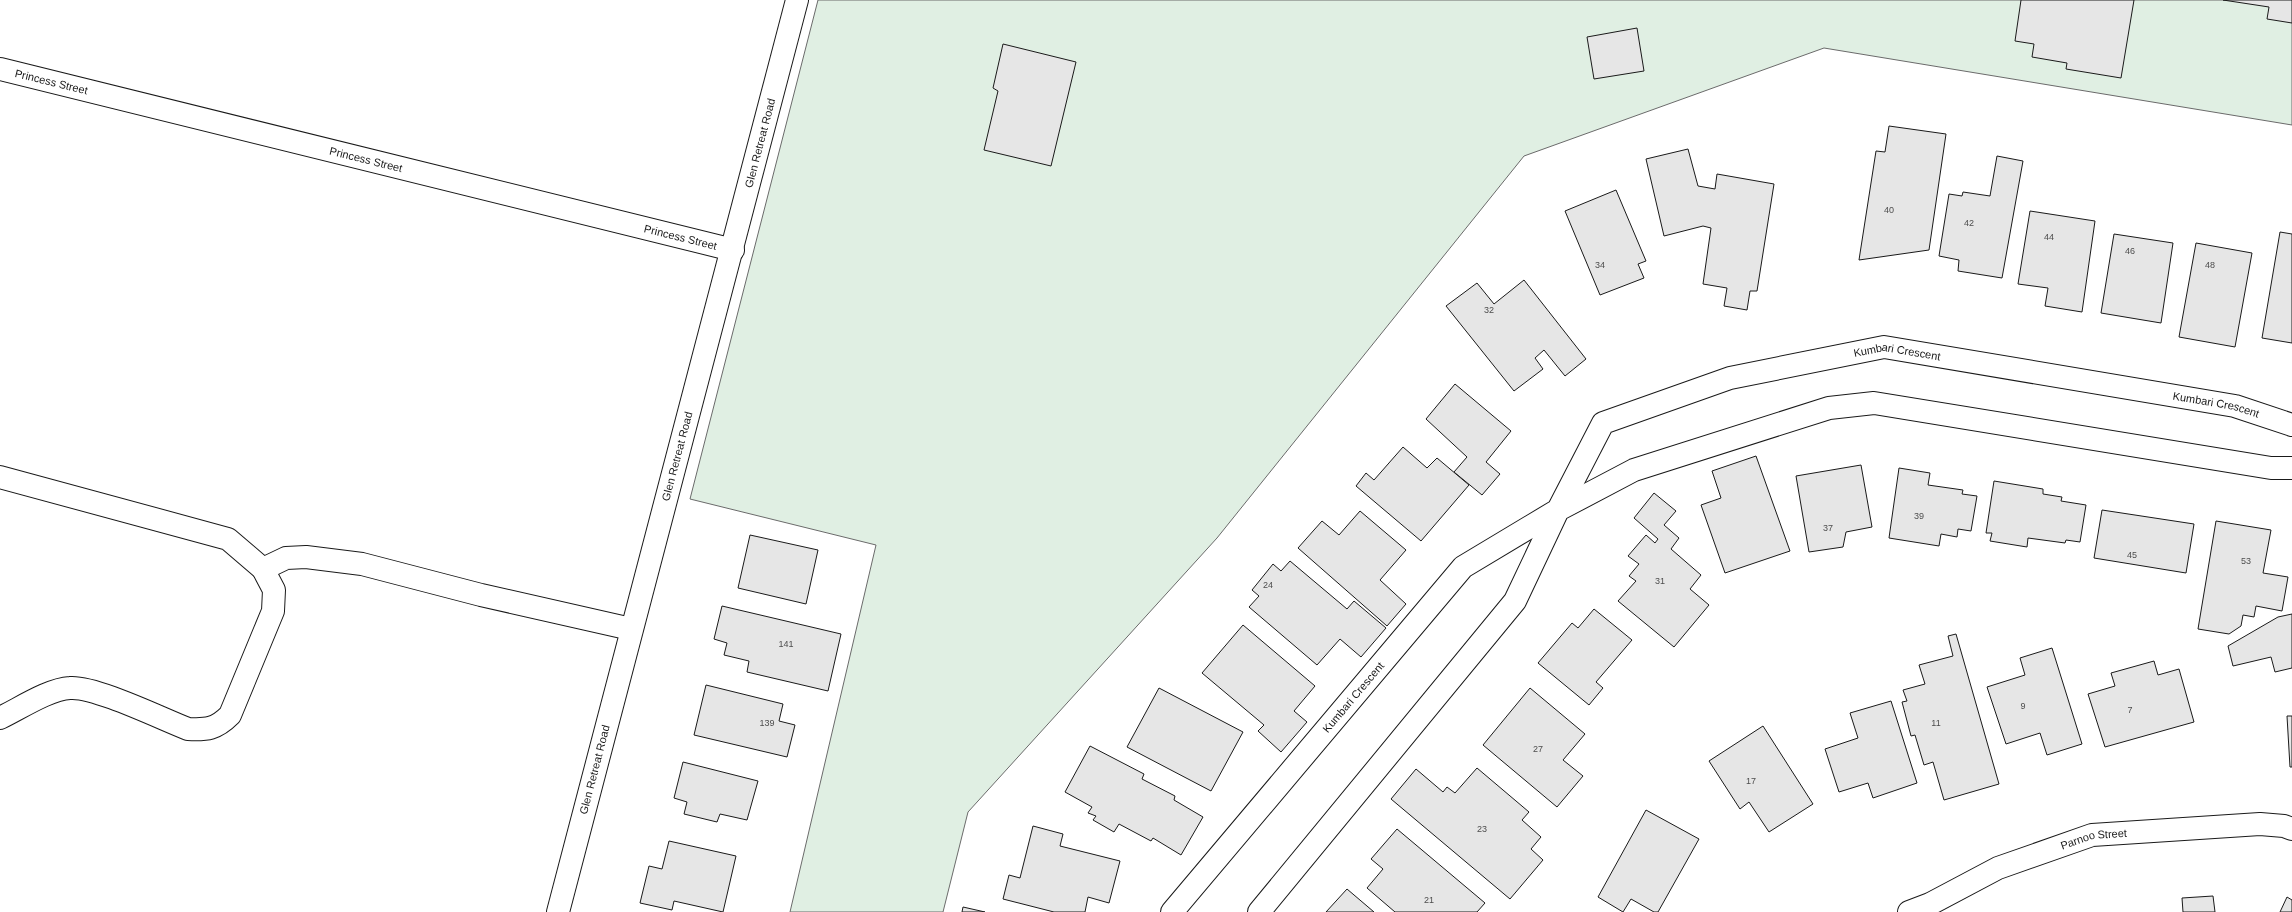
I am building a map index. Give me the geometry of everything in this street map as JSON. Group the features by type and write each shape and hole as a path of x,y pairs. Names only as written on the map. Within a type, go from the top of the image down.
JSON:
{"street":[{"name":"Glen Retreat Road","path":"558,912 631,629 733,250 797,0"},
{"name":"Princess Street","path":"0,70 733,250"},
{"name":"Kumbari Crescent","path":"1259,912 1514,601 1558,510 1603,423 1730,378 1884,347 2235,406 2292,425"},
{"name":"Kumbari Crescent","path":"1172,912 1463,567 1558,510 1634,470 1829,408 1874,403 2271,468 2292,468"},
{"path":"0,477 228,539 263,569 274,590 273,611 230,715 220,725 203,730 188,729 94,692 70,688 49,694 0,718"},
{"path":"263,569 286,558 306,557 362,564 481,596 631,629"},
{"name":"Parnoo Street","path":"1909,912 1930,904 1998,868 2092,835 2260,824 2284,826 2292,829"}],"green space":[{"path":"818,0 2292,0 2292,125 1824,48 1524,156 1217,538 968,812 943,912 790,912 876,545 690,499"}],"building":[{"path":"2021,0 2134,0 2121,78 2066,69 2067,63 2032,57 2034,44 2015,41"},
{"path":"2223,0 2292,0 2292,23 2267,19 2269,7"},
{"path":"1637,28 1644,71 1594,79 1587,37"},
{"path":"1003,44 1076,62 1051,166 984,150 998,91 993,88"},
{"path":"1889,126 1946,134 1929,250 1859,260 1876,151 1885,152"},
{"path":"1688,149 1698,186 1715,189 1717,174 1774,184 1757,291 1750,291 1747,310 1724,306 1727,288 1703,284 1711,228 1703,226 1664,236 1646,159"},
{"path":"1997,156 2023,161 2002,278 1958,271 1959,260 1939,256 1949,194 1962,196 1963,192 1990,196"},
{"path":"1616,190 1646,261 1638,264 1644,278 1600,295 1565,211"},
{"path":"2030,211 2095,221 2082,312 2045,306 2048,288 2018,284"},
{"path":"2280,232 2292,234 2292,343 2262,338"},
{"path":"2114,234 2173,243 2161,323 2101,313"},
{"path":"2196,243 2252,253 2235,347 2179,337"},
{"path":"1524,280 1586,359 1565,376 1544,350 1535,358 1543,369 1514,391 1446,306 1477,283 1494,304"},
{"path":"1455,384 1511,431 1486,462 1500,474 1482,495 1454,472 1467,457 1426,419"},
{"path":"1403,447 1427,468 1437,458 1469,485 1421,541 1356,486 1366,473 1374,480"},
{"path":"1756,456 1790,551 1725,573 1701,505 1721,498 1712,471"},
{"path":"1861,465 1872,527 1846,532 1843,547 1809,552 1796,476"},
{"path":"1899,468 1930,473 1928,485 1963,490 1962,494 1977,496 1971,531 1958,529 1957,537 1941,534 1939,546 1889,538"},
{"path":"1994,481 2043,489 2043,494 2062,497 2061,501 2086,505 2080,542 2066,540 2065,543 2028,538 2027,547 1990,541 1992,533 1986,533"},
{"path":"1654,493 1676,511 1664,525 1679,538 1671,549 1701,575 1690,589 1709,605 1674,647 1618,601 1636,581 1629,576 1639,564 1628,556 1646,535 1655,543 1658,539 1634,518"},
{"path":"2102,510 2194,524 2186,573 2094,558"},
{"path":"1360,511 1406,550 1380,580 1406,604 1387,626 1298,548 1322,521 1339,535"},
{"path":"2216,521 2271,530 2263,573 2288,577 2282,611 2256,606 2254,617 2243,615 2241,626 2229,634 2198,629"},
{"path":"750,535 818,550 806,604 738,588"},
{"path":"1290,561 1347,609 1354,601 1386,628 1361,657 1340,639 1317,665 1249,607 1259,596 1252,590 1273,564 1281,571"},
{"path":"722,606 841,634 828,691 747,672 749,661 724,655 727,643 714,639"},
{"path":"1594,609 1632,640 1596,682 1603,688 1589,705 1538,663 1572,623 1578,628"},
{"path":"2292,614 2292,668 2275,672 2271,657 2233,666 2228,646 2278,617"},
{"path":"1243,625 1315,686 1294,711 1307,722 1281,752 1258,731 1264,725 1202,673"},
{"path":"1956,634 1999,784 1944,800 1933,762 1924,765 1915,735 1911,736 1902,702 1907,701 1903,690 1925,684 1919,665 1953,656 1948,636"},
{"path":"2052,648 2082,744 2047,755 2040,733 2006,744 1987,687 2025,675 2020,658"},
{"path":"2154,661 2158,675 2179,669 2194,722 2105,747 2088,694 2115,686 2111,673"},
{"path":"706,685 783,704 779,721 795,725 787,757 694,735"},
{"path":"1159,688 1243,732 1211,791 1127,747"},
{"path":"1530,688 1585,734 1563,760 1583,776 1557,807 1483,745"},
{"path":"1891,701 1917,783 1873,798 1868,783 1839,792 1825,749 1858,738 1850,713"},
{"path":"2287,716 2292,716 2292,767 2290,767"},
{"path":"1763,726 1813,804 1769,832 1749,802 1740,809 1709,761"},
{"path":"1090,746 1144,774 1142,779 1175,796 1174,800 1203,817 1181,855 1153,838 1151,841 1119,824 1114,832 1093,820 1096,816 1088,813 1092,807 1065,792"},
{"path":"683,762 758,781 747,820 720,814 717,822 684,814 687,802 674,798"},
{"path":"1477,768 1529,812 1522,820 1541,837 1531,849 1543,860 1510,899 1391,799 1416,769 1443,792 1447,787 1455,793"},
{"path":"1646,810 1699,839 1658,912 1654,912 1631,899 1623,912 1598,897"},
{"path":"1033,826 1063,834 1060,846 1120,861 1109,903 1088,897 1085,912 1054,912 1003,899 1009,875 1020,878"},
{"path":"1397,829 1485,903 1477,912 1395,912 1367,888 1383,869 1371,859"},
{"path":"669,841 736,856 723,912 674,901 672,910 640,903 649,866 662,869"},
{"path":"1347,889 1374,912 1326,912"},
{"path":"2213,896 2215,912 2183,912 2182,898"},
{"path":"2287,897 2292,900 2292,912 2280,912"},
{"path":"963,907 985,912 962,912"}]}
